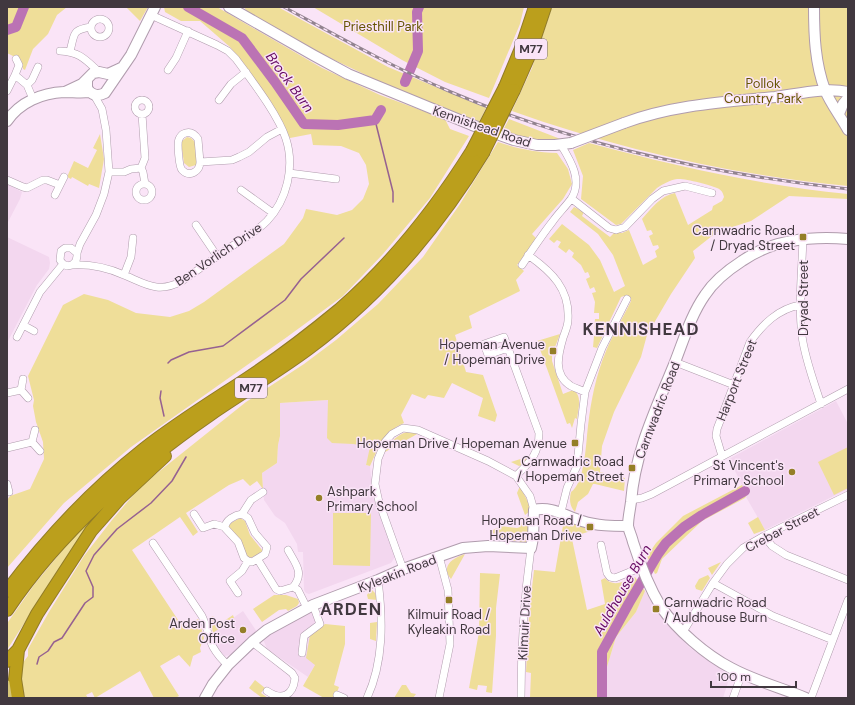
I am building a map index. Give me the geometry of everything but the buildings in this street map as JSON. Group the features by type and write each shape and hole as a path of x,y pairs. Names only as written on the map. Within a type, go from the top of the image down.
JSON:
{"highway":[{"name":"M77","path":"510,88 535,7"},
{"name":"M77","path":"7,610 54,550 102,500 149,459 308,349 353,312 382,285 412,253 441,216 477,152 510,88 528,58 545,7"},
{"name":"M77","path":"7,586 54,533 92,494 144,449 182,421 303,339 350,300 381,270 419,226 454,178 477,152"},
{"name":"M77","path":"7,661 18,650 37,614 84,540 96,525 130,488 212,414"},
{"name":"M77","path":"7,591 32,558"},
{"name":"M77","path":"18,650 15,679 18,698"}],"main road":[{"path":"7,686 14,698"}],"street":[{"name":"Kennishead Road","path":"229,7 330,64 388,91 472,125 508,138 537,145 566,144 664,110 825,91 848,92"},
{"path":"814,7 814,30 818,62 825,91 848,130"},
{"path":"64,92 102,95 131,55 153,11"},
{"name":"Ben Vorlich Drive","path":"72,265 86,264 124,275 151,287 158,288 172,286 182,281 266,222 284,194 289,174 289,150 277,119 246,72 232,54 224,48 188,31 153,11"},
{"path":"70,52 76,31 81,28 91,27"},
{"path":"168,70 176,58 188,31"},
{"path":"60,51 70,52 83,57 108,79 108,88 102,109"},
{"path":"7,91 19,65 16,58"},
{"path":"83,236 63,249 59,254 60,260 63,264 67,266 72,265 76,261 83,236 96,215 104,194 109,172 106,130 102,109 87,88 88,62"},
{"path":"27,85 32,80 38,67"},
{"path":"7,121 17,110 33,99 43,95 64,92 76,88 93,73 112,73 121,68"},
{"path":"219,100 231,84 246,72"},
{"path":"15,75 27,85 33,99"},
{"path":"839,114 843,104 848,98"},
{"path":"142,114 146,158 141,168 145,184"},
{"path":"200,162 223,161 239,157 249,152 267,137 282,129"},
{"path":"191,133 198,139 200,162 199,169 194,173 187,173 182,170 178,142 183,134 191,133"},
{"path":"522,264 572,198 575,187 575,174 566,144"},
{"path":"109,172 124,172 131,169 141,168"},
{"path":"289,174 336,179"},
{"path":"55,195 64,177"},
{"path":"7,180 27,188 43,180 60,185"},
{"path":"572,198 609,228 616,230 622,229 627,225 652,198 663,191 685,186 712,193"},
{"path":"241,190 273,213"},
{"path":"196,225 217,256"},
{"path":"124,275 131,257 133,238"},
{"name":"Carnwadric Road","path":"806,698 732,669 713,657 683,632 662,608 641,564 628,526 635,472 644,439 687,329 705,295 716,282 743,260 760,250 779,243 803,238 848,239"},
{"name":"Dryad Street","path":"803,238 800,304 803,345 821,404"},
{"path":"68,247 73,249 77,254"},
{"name":"Ben Vorlich Drive","path":"77,254 86,264"},
{"path":"528,255 547,269 559,284 563,293 566,301 568,320 558,358 559,368 565,380 570,385 585,392"},
{"path":"17,337 40,292 63,264"},
{"path":"561,512 567,488 577,466 580,424 585,392 602,348 627,299"},
{"name":"Harport Street","path":"722,456 716,436 717,429 750,342 765,323 777,314 790,307 800,304"},
{"path":"23,325 34,331"},
{"path":"508,348 539,433 539,445 535,453 529,463 516,476"},
{"path":"675,362 734,385"},
{"path":"21,390 23,379"},
{"path":"631,500 647,496 848,389"},
{"path":"7,393 21,390"},
{"path":"21,390 28,398"},
{"path":"403,569 379,502 375,484 378,459 385,442 392,434 403,428 418,430 488,461 516,476 530,496 534,510 533,538 531,548"},
{"path":"32,442 36,430"},
{"path":"7,448 32,442"},
{"path":"32,442 40,451"},
{"path":"7,484 9,492"},
{"path":"242,514 248,518 255,533 267,548 266,554 258,560 252,562 248,561 243,556 238,542 227,532 225,527 228,520 242,514 251,500 263,492"},
{"name":"Crebar Street","path":"683,632 713,583 735,555 764,536 848,495"},
{"path":"534,510 548,509 561,512 581,521 598,525 628,526"},
{"path":"194,514 203,528 214,524 225,527"},
{"path":"764,536 772,546 786,555 848,580"},
{"path":"153,543 202,616 207,626 213,647 218,655 228,665"},
{"name":"Kyleakin Road","path":"205,698 228,665 252,642 267,630 310,607 403,569 463,548 477,546 531,548"},
{"name":"Kilmuir Drive","path":"521,698 522,633 531,548"},
{"path":"258,560 276,589 280,590 293,586 299,579 299,572 288,550"},
{"path":"600,551 607,573 610,577 615,578 641,564"},
{"path":"439,556 448,590 450,644 439,698"},
{"path":"238,593 230,581 242,572 248,561"},
{"path":"367,698 381,646 381,605 378,580"},
{"path":"713,583 773,616 833,640"},
{"path":"293,586 298,590 310,607 320,625 304,636 302,653"},
{"path":"811,698 848,600"},
{"path":"252,642 292,673 295,678 295,684 287,696 274,696 267,691"},
{"path":"733,698 742,673"}],"shaded area":[{"path":"7,184 22,192 7,224"},
{"path":"7,237 49,257 50,263 49,269 37,285 7,343"},
{"name":"Ashpark Primary School","path":"329,400 353,444 371,447 366,465 370,466 373,497 395,557 391,563 309,594 304,590 303,552 298,552 297,544 285,523 275,516 264,500 262,473 277,463 280,436 280,403"},
{"name":"St Vincent's Primary School","path":"836,401 848,424 848,489 765,530 746,497 747,495 729,459"},
{"path":"645,591 662,618 689,647 730,676 723,698 607,698 607,667 616,637 636,612"},
{"path":"317,607 325,624 310,635 315,665 308,677 267,649 263,639 264,636"},
{"path":"243,611 257,632 231,655 225,656 217,649 212,633"}],"green space":[{"path":"7,7 67,7 57,15 48,34 33,49 25,70 23,69 21,60 7,53"},
{"path":"126,7 148,7 140,21"},
{"path":"164,7 217,7 322,68 380,95 445,119 450,129 469,136 430,198 383,254 343,296 131,447 64,503 7,568 7,500 10,496 30,489 44,459 43,442 36,422 33,406 34,400 28,376 63,305 84,294 108,300 136,313 170,317 189,311 204,302 284,244 303,218 306,209 337,215 352,210 363,199 369,184 366,165 359,153 341,146 313,145 311,134 290,138 275,109 230,47 200,21 181,21 165,12"},
{"path":"244,7 278,7 388,67 486,108 479,122 368,77 251,18"},
{"name":"Priesthill Park","path":"313,7 524,7 520,24 489,98 445,82 402,60"},
{"name":"Pollok Country Park","path":"552,7 848,7 848,186 763,175 678,159 594,138 512,111 532,68"},
{"path":"509,119 563,140 547,141 502,132"},
{"path":"100,134 104,159 99,188 89,184 88,186 72,177 71,179 67,177 74,161 88,168 97,150 93,148"},
{"path":"187,137 191,138 195,142 197,163 196,165 189,167 184,163 181,142"},
{"path":"498,142 527,150 557,153 568,169 572,184 563,199 532,234 537,239 517,265 524,271 516,280 520,291 469,316 472,328 455,335 466,372 483,375 497,415 495,422 478,416 483,398 452,383 444,398 428,395 425,399 412,394 401,415 404,423 391,431 382,440 370,466 366,465 370,447 353,444 332,443 327,438 328,400 280,403 280,436 277,463 262,473 263,489 257,481 250,486 243,479 229,485 186,513 198,532 193,536 180,517 132,550 180,623 187,626 198,619 199,620 204,638 200,648 201,652 193,656 190,667 179,655 160,666 179,696 175,698 154,698 140,671 95,698 92,692 86,695 88,698 25,698 20,673 21,665 28,656 28,649 84,556 112,520 141,486 246,402 304,364 336,340 378,304 423,257 460,204"},
{"path":"589,143 717,174 848,194 848,199 789,196 751,221 717,232 693,251 695,258 671,294 647,335 641,357 614,412 602,446 600,472 625,478 624,491 593,484 588,494 578,502 575,512 571,506 570,495 576,487 582,471 594,388 602,360 631,301 629,298 624,296 621,297 597,348 593,347 594,336 598,335 599,329 594,329 595,319 599,319 599,313 594,313 595,302 592,293 596,292 594,287 590,289 586,279 590,277 588,272 585,273 581,265 572,257 574,253 569,249 566,253 558,247 561,242 557,240 554,243 549,239 562,224 589,245 600,260 614,292 625,286 613,255 598,234 570,212 574,207 584,212 582,216 610,237 614,233 622,233 629,230 643,265 657,257 655,251 659,248 658,245 653,246 649,236 653,234 651,230 647,231 642,219 661,200 675,193 688,225 712,210 713,206 722,201 724,197 723,193 719,189 714,187 680,179 674,180 657,188 621,224 616,225 581,199 583,176 573,150"},
{"path":"560,334 552,355 552,361 563,394 573,390 579,399 577,419 575,418 572,428 570,423 567,424 537,341"},
{"path":"407,432 419,433 385,452 394,439"},
{"path":"848,447 848,488 834,495 818,462"},
{"path":"530,456 524,464 519,466 511,462"},
{"path":"742,485 747,495 745,498 702,521 662,559 657,573 655,574 647,556 656,543 683,516"},
{"path":"520,486 531,508 525,515 517,493"},
{"path":"109,502 34,608 7,650 8,622 34,585 70,541"},
{"path":"333,513 371,513 370,566 333,565"},
{"path":"528,517 528,539 525,543 493,536 491,531 501,526 520,527 523,518"},
{"path":"758,517 765,530 754,534 748,523"},
{"path":"240,518 245,521 250,535 262,550 262,553 250,558 247,556 238,537 227,527"},
{"path":"564,520 597,529 572,537 587,610 605,604 601,580 605,578 612,583 619,583 635,577 645,591 636,612 616,637 607,667 607,698 530,698 531,673 526,672 529,615 534,570 555,572"},
{"path":"465,554 451,579 448,574 447,566 452,560"},
{"path":"721,562 712,575 708,568"},
{"path":"480,573 500,574 496,608 496,636 492,693 486,692 487,686 478,685 477,690 469,688 479,632"},
{"path":"708,575 710,578 702,591 696,589 695,586 699,579"},
{"path":"371,589 375,593 377,600 368,599 367,595"},
{"path":"274,595 286,595 298,599 299,603 297,606 288,611 286,609 279,610 262,622 253,609"},
{"path":"233,615 234,618 213,633 210,618 213,616 218,625"},
{"path":"377,622 376,641 370,639 370,623"},
{"path":"325,624 345,626 345,644 334,685 339,687 335,698 324,698 303,686 315,665 306,658 310,635"},
{"path":"255,680 265,688 261,693 268,698 262,698 249,688"},
{"path":"402,685 406,685 411,693 416,694 413,698 394,698"}],"waterway":[{"name":"Brock Burn","path":"7,30 16,27 24,7"},
{"name":"Brock Burn","path":"188,7 242,38 304,124 338,125 375,120 381,110"},
{"name":"Brock Burn","path":"405,82 418,51 417,12 419,7"},
{"path":"375,120 393,192 393,202"},
{"path":"168,363 171,360 189,352 223,346 285,300 301,279 344,238"},
{"path":"161,391 160,398 164,416"},
{"path":"37,664 39,657 48,651 54,642 62,638 85,603 93,597 93,587 86,571 94,555 117,529 151,503 172,481 186,457"},
{"name":"Auldhouse Burn","path":"602,698 602,652 658,554 666,543 684,527 745,491"}],"railway":[{"path":"284,7 367,52 430,83 499,111 547,128 646,155 696,166 797,183 848,189"}],"place":[{"name":"Carnwadric Road / Dryad Street","path":"803,237"},
{"name":"Hopeman Avenue / Hopeman Drive","path":"553,351"},
{"name":"Hopeman Drive / Hopeman Avenue","path":"575,443"},
{"name":"Carnwadric Road / Hopeman Street","path":"632,468"},
{"name":"St Vincent's Primary School","path":"792,472"},
{"name":"Ashpark Primary School","path":"319,498"},
{"name":"Hopeman Road / Hopeman Drive","path":"590,527"},
{"name":"Kilmuir Road / Kyleakin Road","path":"449,600"},
{"name":"Carnwadric Road / Auldhouse Burn","path":"656,609"},
{"name":"Arden Post Office","path":"243,630"}],"district":[{"name":"KENNISHEAD","path":"641,329"},
{"name":"ARDEN","path":"351,609"}]}
